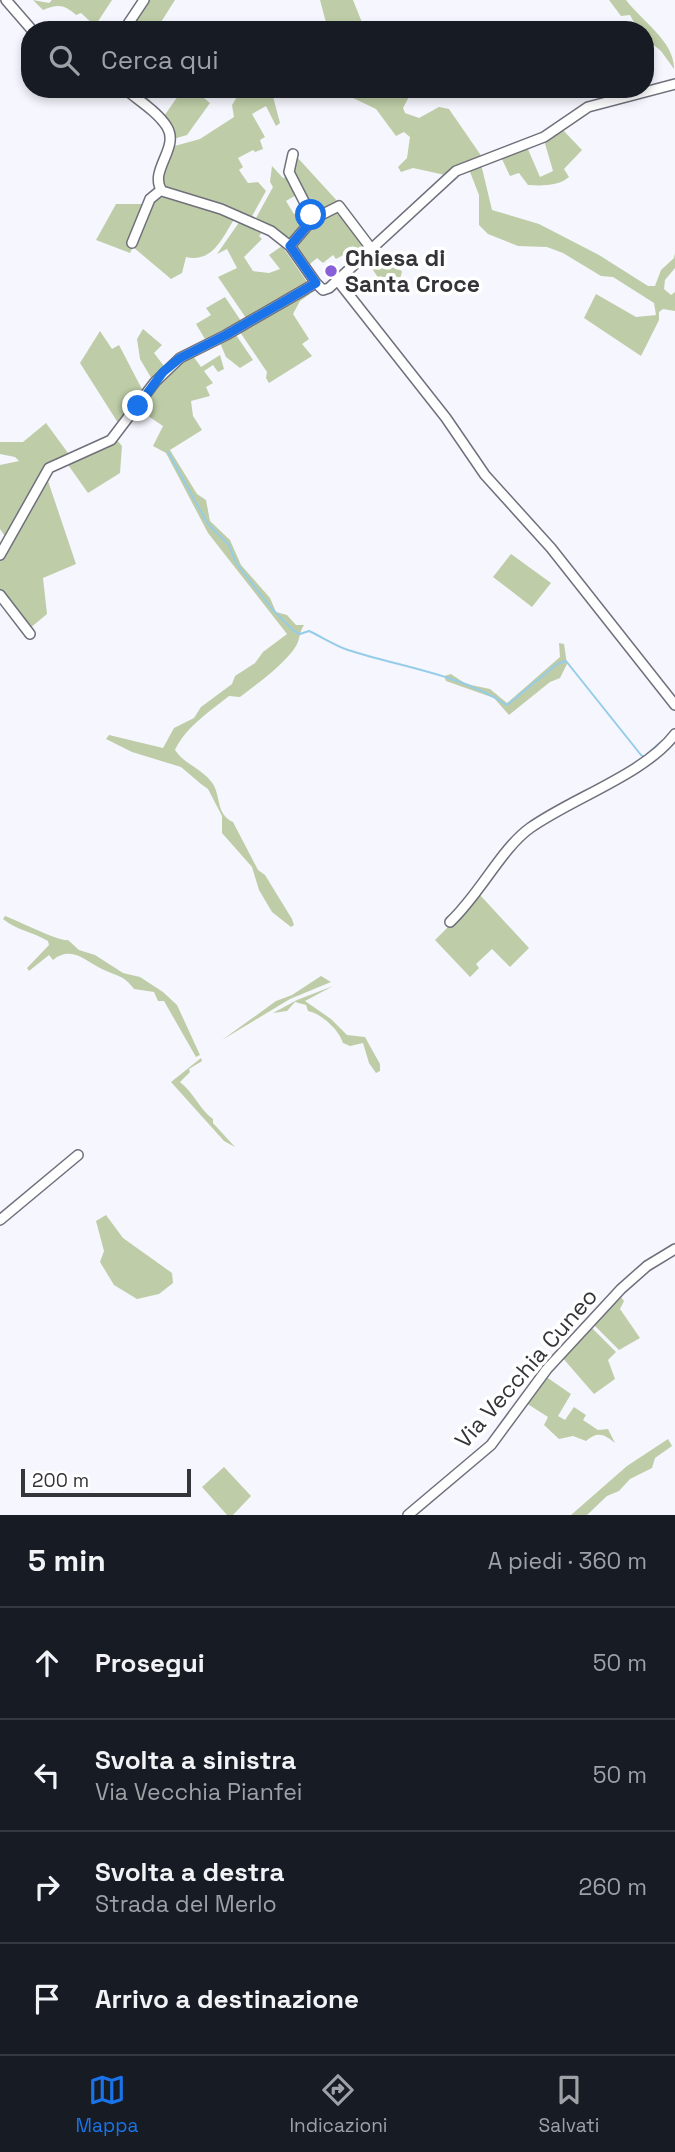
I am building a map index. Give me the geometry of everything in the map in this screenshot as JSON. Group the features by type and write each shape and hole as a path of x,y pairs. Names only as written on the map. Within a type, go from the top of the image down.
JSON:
{"street":[{"path":"6,0 24,21"},
{"path":"130,21 144,0"},
{"path":"654,90 675,84"},
{"path":"136,98 163,121 170,132 170,143 158,178 161,190"},
{"path":"161,190 251,222 290,246 323,290 338,281 370,247 456,171 544,137 588,107 622,98"},
{"path":"293,154 289,172 313,219"},
{"path":"132,243 150,200 161,190"},
{"path":"290,246 313,219 339,206 370,247"},
{"path":"338,281 446,418 485,475 551,548 675,705"},
{"path":"0,555 49,468 111,440 174,362 316,283"},
{"path":"0,532 7,542"},
{"path":"0,595 30,634"},
{"path":"450,922 478,893 518,838 586,795 632,771 675,734"},
{"path":"0,1220 78,1155"},
{"name":"Via Vecchia Cuneo","path":"408,1515 491,1445 547,1369 621,1289 647,1266 675,1249"}],"green space":[{"path":"33,0 49,3 52,0 112,0 98,21 90,21 81,13 76,15 61,6 43,10"},
{"path":"147,0 175,0 162,21 134,21"},
{"path":"320,0 353,0 361,21 326,21"},
{"path":"609,0 626,0 645,21 633,21 630,15 621,16"},
{"path":"654,30 669,50 674,69 654,45"},
{"path":"139,98 148,98 164,116 177,98 204,98 210,103 187,135 173,139"},
{"path":"236,98 273,98 280,123 276,126 266,106 252,114 265,137 260,140 263,149 255,152 253,150 238,158 243,167 239,170 248,183 258,182 266,191 251,218 165,189 161,180 171,147 200,139 234,117 232,105"},
{"path":"353,98 408,98 403,108 405,113 419,118 439,107 449,109 482,157 445,175 413,168 401,172 398,167 407,158 410,137 404,132 396,136 376,109"},
{"path":"562,129 582,150 564,169 569,177 555,184 528,185 519,173 510,176 501,157 527,147 540,177 553,171 544,140"},
{"path":"296,156 340,204 314,216 291,167"},
{"path":"481,164 492,210 539,224 599,255 648,286 655,286 661,270 674,258 675,253 675,268 665,280 664,289 671,295 675,292 675,311 663,309 659,312 659,320 641,356 584,318 596,294 636,317 656,315 654,303 613,277 601,276 563,253 547,247 518,246 488,234 479,225 479,195 470,172 455,174"},
{"path":"272,166 283,178 289,176 298,194 286,201 294,214 303,210 308,221 293,240 256,218 273,187 270,182"},
{"path":"162,197 235,218 210,253 195,258 186,257 182,273 171,279 133,247 130,253 96,240 116,204 151,204"},
{"path":"339,208 367,245 354,259 349,252 336,259 333,255 323,263 317,258 310,264 295,244 315,220"},
{"path":"240,221 263,231 259,236 262,239 244,257 253,271 269,273 280,269 269,255 282,246 307,282 246,318 218,277 237,268 227,249 217,254"},
{"path":"374,247 387,264 402,271 397,294 386,289 364,257"},
{"path":"307,293 310,294 300,301 293,314 309,339 302,344 312,356 269,383 267,372 240,332"},
{"path":"225,297 241,321 205,339 196,324 211,315 206,308"},
{"path":"143,329 162,345 154,353 164,366 153,381 140,359 137,339"},
{"path":"100,331 112,349 119,345 144,393 120,426 80,363"},
{"path":"236,335 253,360 240,368 226,357 220,343"},
{"path":"220,355 224,369 218,372 213,365 204,371 213,383 206,387 210,396 191,401 193,416 202,430 170,450 197,494 206,500 210,521 230,540 241,565 270,598 276,612 287,615 296,625 304,625 296,646 278,667 240,697 229,696 206,714 185,734 175,750 213,784 221,810 233,822 258,870 265,875 292,919 294,925 291,927 272,912 259,890 252,867 222,833 222,816 208,789 181,767 132,752 106,739 109,735 163,748 174,728 194,718 201,707 232,684 235,676 255,663 263,652 287,634 208,533 166,453 153,446 163,426 148,416 147,408 141,404 176,364 193,356 201,367"},
{"path":"46,423 68,453 73,454 53,461 42,470 6,538 0,529 0,465 19,461 15,457 0,454 0,442 23,442"},
{"path":"116,439 122,446 120,473 88,493 66,462 96,452"},
{"path":"46,475 76,564 43,578 47,614 29,629 0,591 0,562"},
{"path":"511,554 551,583 532,607 493,577"},
{"path":"559,643 564,644 567,664 560,678 550,682 509,715 494,698 446,681 444,676 451,674 466,684 490,689 507,703 560,657"},
{"path":"480,895 529,948 510,967 492,949 476,964 479,968 470,977 435,940"},
{"path":"5,916 48,935 68,940 79,950 95,955 123,973 140,977 163,992 177,1005 200,1055 196,1057 164,1001 158,1001 154,992 134,989 123,978 72,954 53,960 49,955 29,971 27,968 49,945 48,941 8,923 3,919"},
{"path":"321,976 331,982 290,999 222,1040 276,1001 292,995"},
{"path":"333,986 305,1001 331,1019 347,1035 365,1037 380,1064 380,1071 376,1073 369,1063 363,1043 350,1046 343,1043 334,1028 319,1015 308,1011 306,1005 295,1002 287,1011 273,1013 297,1000"},
{"path":"201,1058 202,1061 189,1069 190,1072 180,1082 235,1147 224,1141 171,1082"},
{"path":"106,1215 123,1238 172,1273 173,1283 159,1294 137,1299 114,1285 100,1262 104,1251 96,1221"},
{"path":"631,1283 621,1297 624,1301 620,1309 640,1338 619,1350 594,1325"},
{"path":"591,1327 616,1352 608,1360 615,1379 594,1394 561,1356"},
{"path":"545,1376 571,1394 558,1416 565,1420 574,1407 586,1415 583,1420 598,1430 608,1429 615,1443 601,1435 586,1441 573,1436 559,1439 544,1425 548,1417 526,1403"},
{"path":"668,1439 672,1446 655,1458 652,1468 630,1479 619,1491 607,1496 587,1515 571,1515 627,1466"},
{"path":"224,1467 251,1496 233,1515 227,1515 202,1487"}],"waterway":[{"path":"168,452 208,524 229,545 236,563 273,610 294,631 300,634 309,631 348,650 450,678 489,694 507,705 557,664 566,661 641,755 644,757 663,740"}],"place":[{"name":"Chiesa di Santa Croce","path":"331,271"}],"route":[{"path":"138,406 163,372 174,362 316,283 290,246 313,219 311,215"}]}
